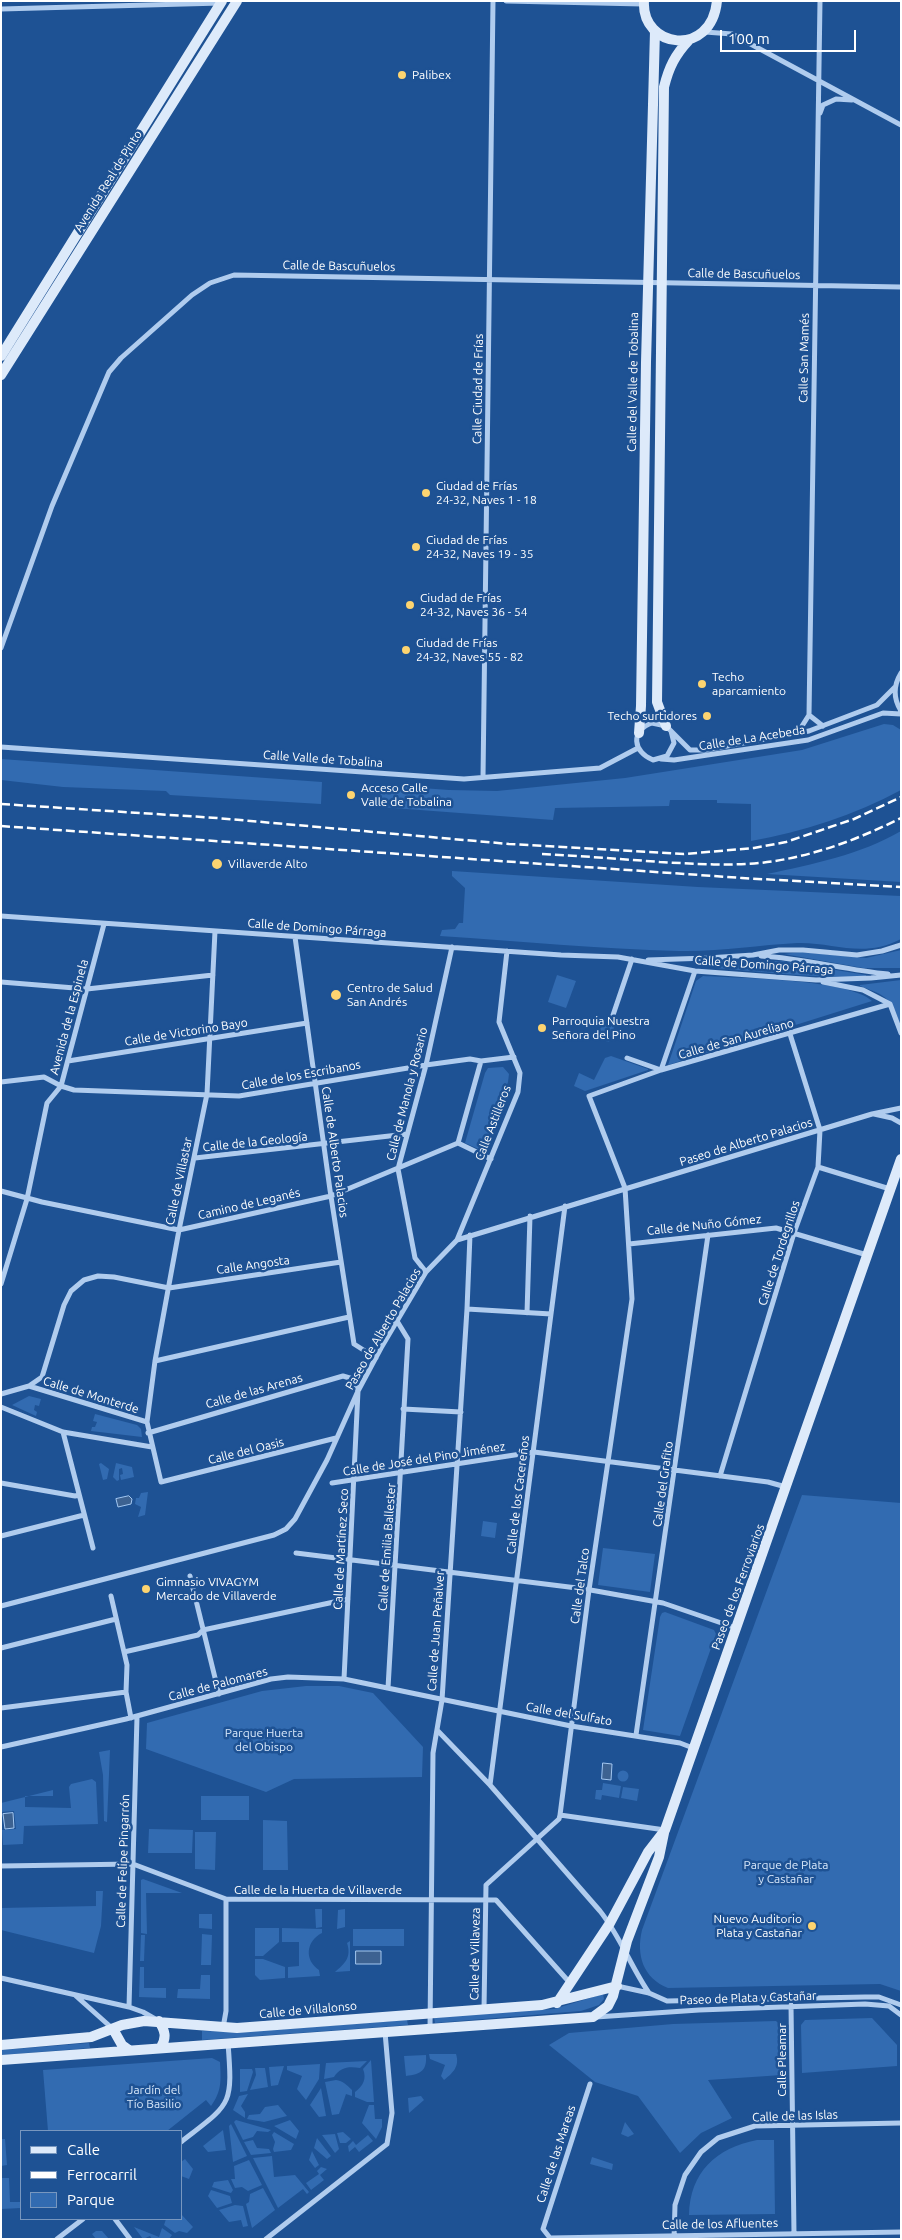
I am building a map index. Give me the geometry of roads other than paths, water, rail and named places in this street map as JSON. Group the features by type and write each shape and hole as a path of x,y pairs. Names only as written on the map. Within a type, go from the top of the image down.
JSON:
{"main road":[{"name":"Avenida Real de Pinto","path":"7,360 237,1"},
{"path":"669,729 657,702 664,87 669,66 677,53 689,40 705,32 715,17 717,1"},
{"name":"Avenida Real de Pinto","path":"1,375 7,360 223,2"},
{"path":"644,3 649,24 655,31 672,40 689,40"},
{"name":"Calle del Valle de Tobalina","path":"639,733 642,706 648,281 655,31"},
{"name":"Paseo de los Ferroviarios","path":"557,2003 610,1923 648,1852 665,1830 901,1159"},
{"path":"1,2060 594,2017 608,2006 617,1986 627,1941 659,1857 665,1830"},
{"name":"Calle de Villalonso","path":"1,2045 81,2038 133,2022 159,2021 222,2028 557,2003 617,1986"},
{"path":"159,2021 165,2036 165,2041 161,2047"},
{"path":"113,2029 122,2044 129,2050"}],"street":[{"name":"Calle Ciudad de Frías","path":"483,777 484,568 493,1"},
{"path":"506,1 644,3"},
{"name":"Calle San Mamés","path":"809,715 820,1"},
{"path":"1,9 223,2"},
{"path":"705,32 732,34 900,124"},
{"path":"818,118 823,105 836,99 854,100"},
{"name":"Calle de Bascuñuelos","path":"1,648 52,506 109,372 120,358 192,295 210,283 234,275 901,287"},
{"path":"901,673 895,687 896,702 901,712"},
{"name":"Calle de La Acebeda","path":"669,729 690,750 705,750 797,734 877,705 895,687"},
{"name":"Calle de La Acebeda","path":"661,759 674,760 808,740 883,713 901,712"},
{"path":"797,734 809,715 823,726"},
{"path":"652,723 669,729 674,743 667,756 654,760 645,756 638,748 639,733 643,728 652,723"},
{"name":"Calle Valle de Tobalina","path":"1,747 443,778 483,777 600,768 638,748"},
{"name":"Calle de Domingo Párraga","path":"1,916 618,957 696,971 816,980 899,975"},
{"name":"Avenida de la Espinela","path":"1,1284 27,1199 47,1103 61,1086 104,924"},
{"name":"Calle de Villastar","path":"161,1482 148,1433 147,1422 155,1361 207,1094 215,931"},
{"name":"Calle de Alberto Palacios","path":"295,936 331,1196 354,1344 376,1358"},
{"name":"Calle de Domingo Párraga","path":"753,955 779,950 803,950 857,955 882,951 901,945"},
{"name":"Calle de Manola y Rosario","path":"426,1272 414,1258 398,1169 426,1065 452,947"},
{"name":"Calle Astilleros","path":"457,1240 518,1092 520,1073 499,1022 507,951"},
{"name":"Calle de Domingo Párraga","path":"632,960 753,955 779,957 843,969 899,975"},
{"path":"611,1021 632,960"},
{"path":"627,1058 661,1070 696,971"},
{"path":"1,982 87,990 213,975"},
{"path":"816,980 863,990 890,1004 901,1033"},
{"name":"Calle de San Aureliano","path":"589,1096 661,1070 890,1004"},
{"name":"Calle de Victorino Bayo","path":"68,1061 307,1023"},
{"name":"Calle de Tordegrillos","path":"720,1476 794,1233 818,1167 820,1130 790,1034"},
{"name":"Calle de los Escribanos","path":"1,1082 44,1077 74,1090 239,1096 426,1065 470,1059 481,1061 514,1057"},
{"path":"481,1061 458,1143 491,1159"},
{"name":"Calle del Talco","path":"560,1815 589,1590 632,1299 625,1188 589,1096"},
{"name":"Paseo de Alberto Palacios","path":"1,1606 282,1532 296,1519 327,1460 358,1391 426,1272 457,1240 530,1216 872,1114 901,1108"},
{"path":"872,1114 892,1118 901,1123"},
{"name":"Calle de la Geología","path":"195,1158 324,1145 407,1134"},
{"name":"Camino de Leganés","path":"1,1192 179,1230 331,1196 458,1143"},
{"path":"818,1167 890,1189"},
{"name":"Calle de los Cacereños","path":"490,1785 565,1206"},
{"path":"527,1313 530,1216"},
{"name":"Calle de Nuño Gómez","path":"629,1244 776,1228 867,1255"},
{"name":"Calle del Grafito","path":"636,1735 708,1234"},
{"name":"Calle de Juan Peñalver","path":"430,2028 433,1753 442,1700 468,1309 470,1235"},
{"name":"Calle Angosta","path":"29,1386 42,1377 64,1305 71,1291 84,1280 98,1276 114,1277 169,1288 341,1262"},
{"path":"1,1263 7,1266"},
{"path":"468,1309 551,1314"},
{"path":"155,1361 349,1317"},
{"name":"Calle de Emilia Ballester","path":"388,1688 408,1339 397,1321"},
{"name":"Calle de las Arenas","path":"148,1433 342,1376 353,1379 358,1391"},
{"name":"Calle de Monterde","path":"1,1394 29,1386 147,1422"},
{"name":"Calle de Martínez Seco","path":"344,1679 358,1391"},
{"path":"1,1407 63,1432 152,1446"},
{"path":"403,1409 461,1412"},
{"path":"63,1432 93,1548"},
{"name":"Calle del Oasis","path":"161,1482 336,1438"},
{"name":"Calle de José del Pino Jiménez","path":"332,1483 401,1474 534,1452 768,1482 787,1487"},
{"path":"1,1483 75,1496 80,1495"},
{"path":"1,1536 84,1515"},
{"path":"296,1553 350,1558 589,1590 655,1602 736,1628"},
{"path":"190,1576 219,1694"},
{"name":"Calle de Felipe Pingarrón","path":"111,1596 127,1664 126,1692 134,1717 129,2006"},
{"path":"124,1652 198,1635 204,1630 348,1599"},
{"path":"1,1648 116,1619"},
{"name":"Calle de Palomares","path":"1,1747 134,1717 288,1677 344,1679 442,1700"},
{"path":"1,1708 126,1692"},
{"name":"Calle del Sulfato","path":"442,1700 571,1726 680,1743 693,1748"},
{"path":"436,1730 490,1785 610,1923 635,1973 649,1993"},
{"path":"486,1900 486,1884 559,1819 560,1815 665,1830"},
{"name":"Calle de la Huerta de Villaverde","path":"1,1866 132,1864 226,1900 430,1900"},
{"path":"222,2028 226,2011 226,1900"},
{"path":"430,1900 496,1900 571,1984"},
{"name":"Calle de Villaveza","path":"484,2009 486,1900"},
{"path":"1,1978 76,1996 129,2006 159,2021"},
{"name":"Paseo de Plata y Castañar","path":"617,1986 649,1993 667,2001 865,1997 879,1998 901,2005"},
{"path":"76,1996 113,2029"},
{"name":"Paseo de Plata y Castañar","path":"594,2017 791,2005 878,2004 889,2006 901,2015"},
{"name":"Calle Pleamar","path":"791,2005 794,2234"},
{"path":"266,2239 387,2144 392,2113 385,2032"},
{"path":"182,2141 215,2116 228,2100 231,2085 228,2043"},
{"name":"Calle de las Mareas","path":"543,2229 590,2084"},
{"name":"Calle de las Islas","path":"674,2237 677,2196 685,2175 701,2152 718,2138 743,2128 754,2126 901,2123"},
{"path":"57,2239 82,2220"},
{"path":"116,2220 130,2239"},
{"name":"Calle de los Afluentes","path":"543,2229 550,2238 901,2232"}],"railway":[{"path":"1,804 217,818 509,844 684,854 754,848 786,842 854,819 901,797"},
{"path":"542,854 703,864 761,863 824,850 855,839 901,818"},
{"path":"1,826 742,878 901,887"}],"place":[{"name":"Palibex","path":"402,75"},
{"name":"Ciudad de Frías 24-32, Naves 1 - 18","path":"426,493"},
{"name":"Ciudad de Frías 24-32, Naves 19 - 35","path":"416,547"},
{"name":"Ciudad de Frías 24-32, Naves 36 - 54","path":"410,605"},
{"name":"Ciudad de Frías 24-32, Naves 55 - 82","path":"406,650"},
{"name":"Techo aparcamiento","path":"702,684"},
{"name":"Techo surtidores","path":"707,716"},
{"name":"Acceso Calle Valle de Tobalina","path":"351,795"},
{"name":"Villaverde Alto","path":"217,864"},
{"name":"Centro de Salud San Andrés","path":"336,995"},
{"name":"Parroquia Nuestra Señora del Pino","path":"542,1028"},
{"name":"Gimnasio VIVAGYM Mercado de Villaverde","path":"146,1589"},
{"name":"Nuevo Auditorio Plata y Castañar","path":"812,1926"}],"park label":[{"name":"Parque Huerta del Obispo","path":"264,1740"},
{"name":"Parque de Plata y Castañar","path":"786,1872"},
{"name":"Jardín del Tío Basilio","path":"154,2097"}]}
